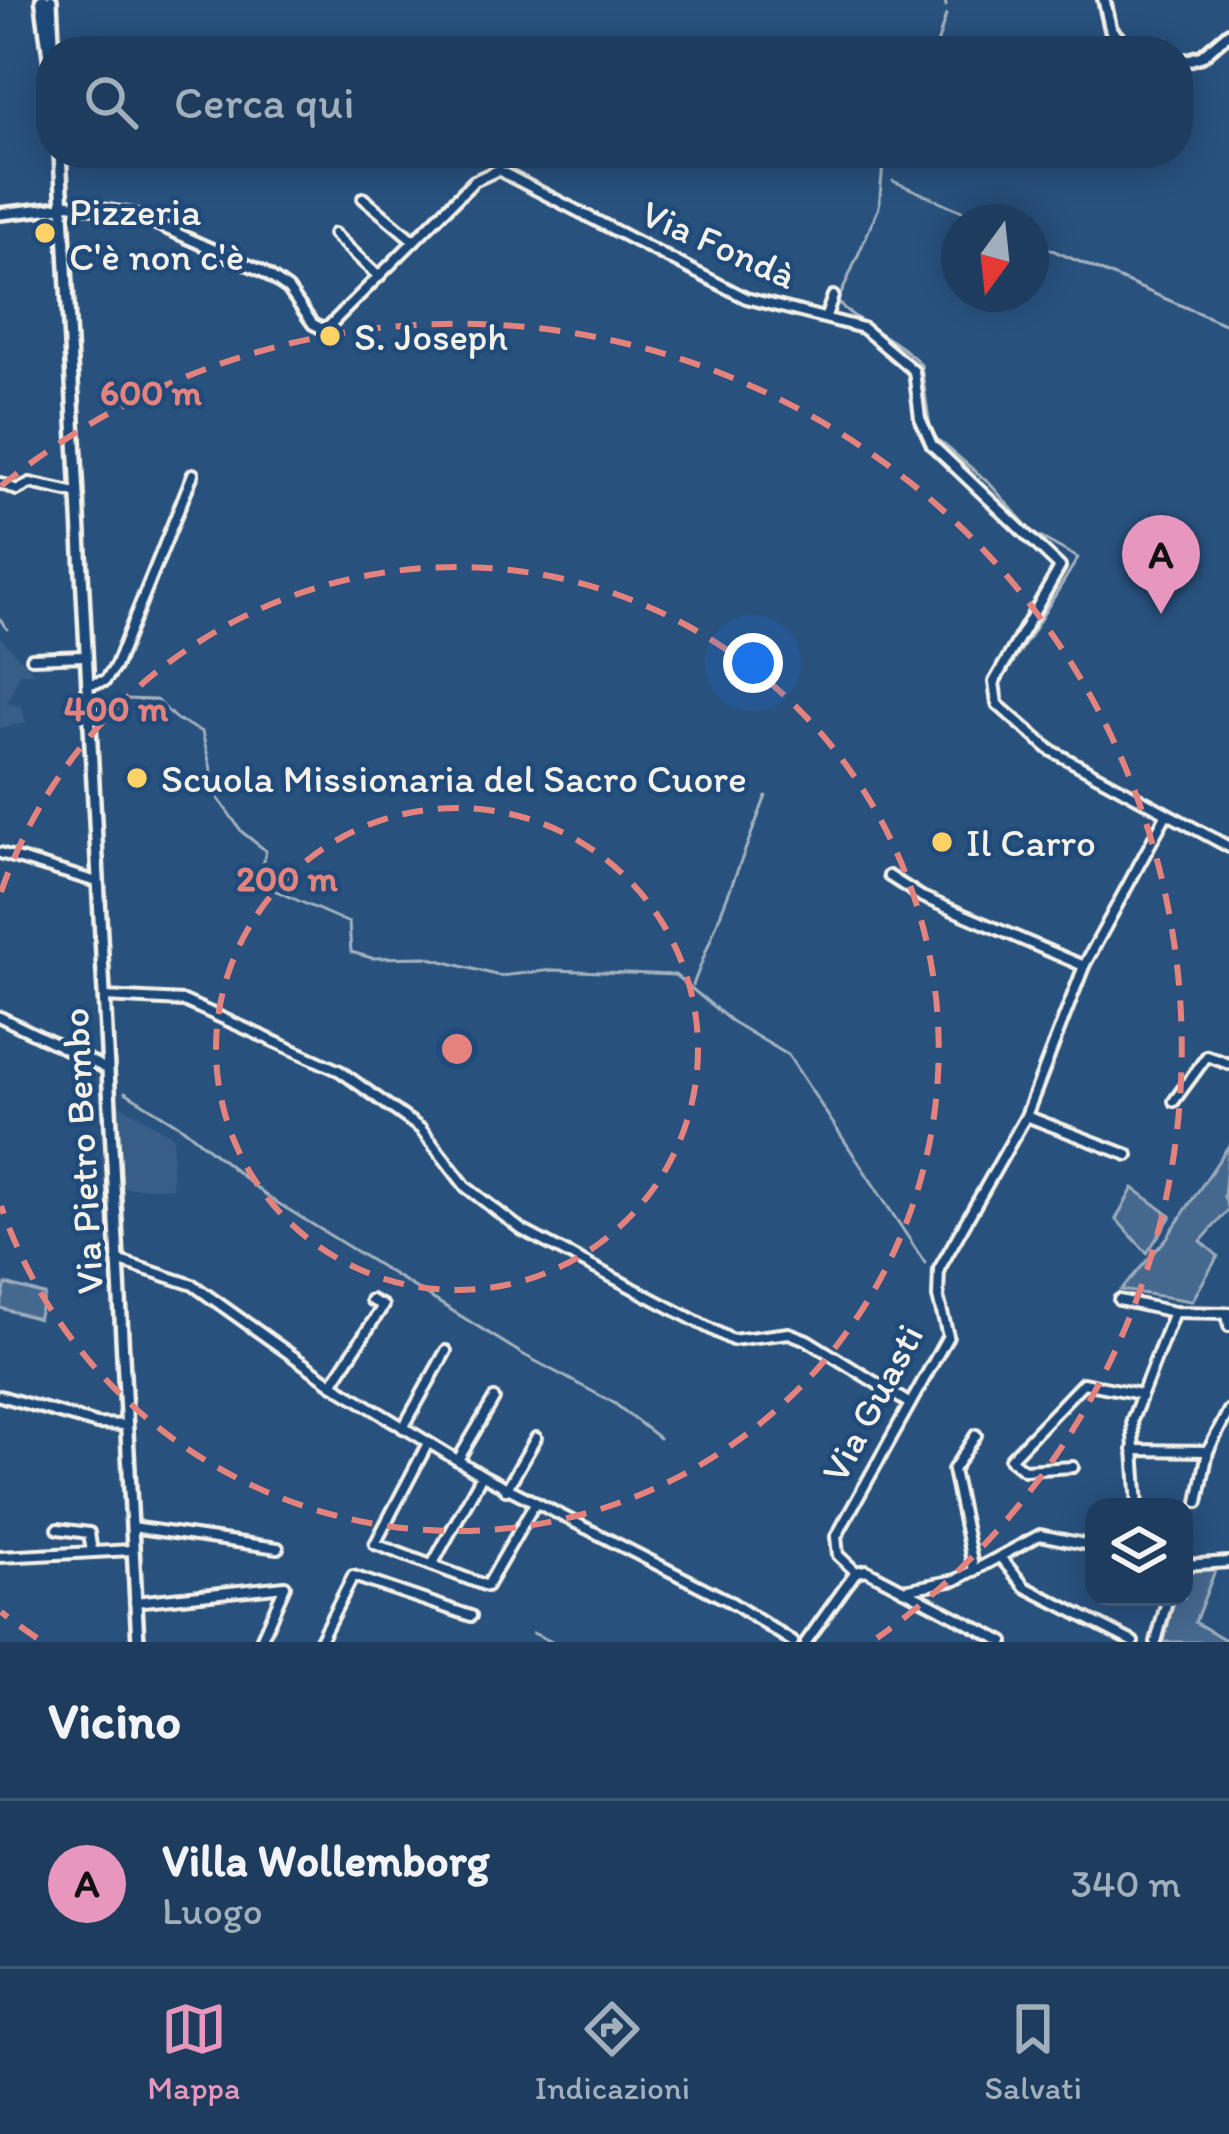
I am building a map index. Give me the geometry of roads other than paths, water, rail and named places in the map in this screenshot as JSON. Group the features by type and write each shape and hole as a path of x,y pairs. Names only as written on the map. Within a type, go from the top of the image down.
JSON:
{"highway":[{"path":"47,0 49,36"}],"main road":[{"path":"47,0 52,36"},
{"path":"1104,0 1117,36"},
{"path":"1193,59 1229,33"},
{"name":"Via Pietro Bembo","path":"61,168 138,1642"},
{"path":"0,214 62,205"}],"street":[{"name":"Via Fondà","path":"62,205 133,214 262,271 288,289 313,324 325,330 474,181 498,170 746,298 826,316"},
{"path":"363,198 414,242"},
{"path":"334,234 379,277"},
{"path":"833,296 826,316 870,332 909,365 919,387 923,432 932,446 1060,566 994,682 997,704 1050,750 1166,817 1229,847"},
{"path":"86,684 110,677 193,474"},
{"path":"0,483 17,490 30,483 76,494"},
{"path":"32,658 85,656"},
{"name":"Via Guasti","path":"856,1572 838,1555 836,1537 948,1336 938,1297 939,1268 1026,1116 1084,966 1166,817"},
{"path":"0,853 97,882"},
{"path":"889,876 922,897 1084,966"},
{"path":"104,998 184,1001 340,1070 421,1129 466,1187 522,1230 732,1340 789,1333 807,1340 910,1404"},
{"path":"0,1017 107,1069"},
{"path":"1174,1101 1207,1056 1229,1064"},
{"path":"1026,1116 1128,1155"},
{"path":"117,1259 193,1286 332,1384 506,1490 729,1601 793,1642"},
{"path":"332,1384 383,1306 371,1300"},
{"path":"1119,1300 1174,1312 1228,1313 1229,1326"},
{"path":"1137,1498 1132,1420 1174,1312"},
{"path":"403,1428 446,1351"},
{"path":"1073,1467 1024,1470 1010,1459 1083,1383 1141,1394"},
{"path":"0,1396 102,1425 126,1425"},
{"path":"458,1460 494,1399"},
{"path":"1198,1502 1208,1450 1229,1410"},
{"path":"974,1570 953,1470 976,1435"},
{"path":"506,1490 536,1438"},
{"path":"428,1443 375,1544 487,1586 534,1505"},
{"path":"1133,1450 1208,1450"},
{"path":"432,1565 482,1475"},
{"path":"131,1527 278,1548"},
{"path":"58,1529 89,1533 92,1552"},
{"path":"903,1590 937,1587 1043,1534 1085,1544"},
{"path":"0,1557 132,1550"},
{"path":"1000,1556 1025,1587 1133,1642"},
{"path":"1193,1564 1228,1564"},
{"path":"806,1642 856,1572 865,1569 1004,1642"},
{"path":"319,1642 353,1576 471,1616"},
{"path":"135,1601 285,1586 260,1642"},
{"path":"1156,1642 1166,1606"}],"waterway":[{"path":"945,0 946,6"},
{"path":"940,36 946,15"},
{"path":"883,168 879,207 838,301 921,365 930,427 936,438 990,484 1033,533 1078,558 999,686 1001,699 1019,718"},
{"path":"893,181 946,204"},
{"path":"1049,249 1229,326"},
{"path":"0,619 7,629"},
{"path":"124,699 156,700 176,719 202,732 218,798 242,832 266,851 258,883 349,923 351,952 372,958 426,957 500,976 554,970 675,975 731,1021 788,1055 925,1263"},
{"path":"1040,736 1156,803"},
{"path":"693,985 766,796"},
{"path":"1175,813 1228,838"},
{"path":"125,1092 183,1128 268,1197 524,1355 614,1403 659,1438"},
{"path":"533,1633 552,1642"}],"place":[{"name":"Pizzeria C'è non c'è","path":"45,233"},
{"name":"S. Joseph","path":"330,336"},
{"name":"Villa Wollemborg","path":"1161,614"},
{"name":"Scuola Missionaria del Sacro Cuore","path":"137,778"},
{"name":"Il Carro","path":"942,842"}]}
